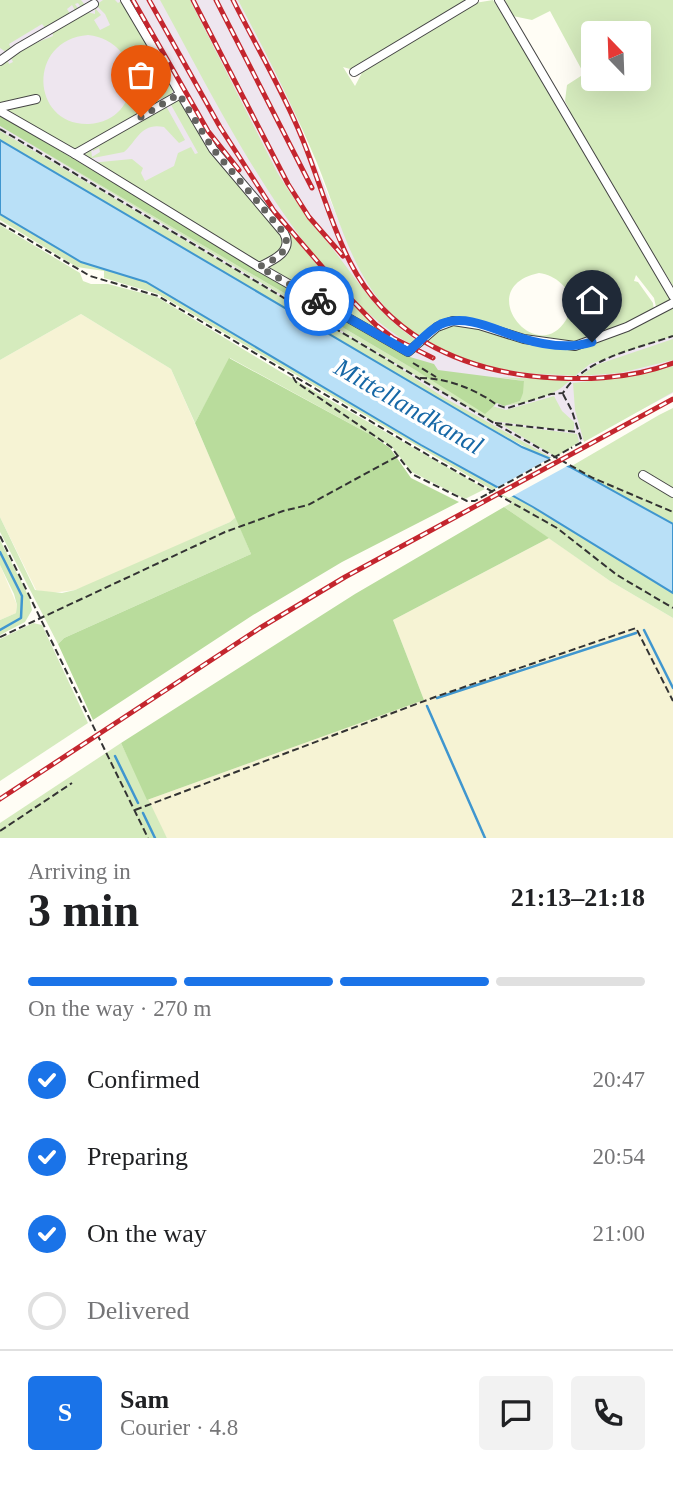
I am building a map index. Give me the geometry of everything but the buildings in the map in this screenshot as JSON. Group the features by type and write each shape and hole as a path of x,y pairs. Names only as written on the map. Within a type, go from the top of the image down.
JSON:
{"lane":[{"path":"125,0 213,149 284,233 288,241 287,247 279,257 259,267"},
{"path":"354,72 474,0"},
{"path":"499,0 673,296"},
{"path":"1,57 94,4"},
{"path":"75,155 179,94"},
{"path":"0,109 36,99"},
{"path":"0,109 259,267 408,352 437,327 453,321 479,325 524,339 575,346 627,327 673,303"},
{"path":"643,475 673,493"}],"path":[{"path":"0,130 494,423 593,478 673,512"},
{"path":"0,223 90,276 158,296 557,528 617,575 673,608"},
{"path":"563,393 568,384 585,370 673,336"},
{"path":"413,363 436,378 466,387 504,408 563,393"},
{"path":"293,376 296,382 391,447 412,474 463,500 475,500 582,442 563,393"},
{"path":"418,378 436,378"},
{"path":"494,423 578,432"},
{"path":"0,637 225,532 308,505 398,456"},
{"path":"0,536 148,838"},
{"path":"135,810 435,697 636,628 673,701"},
{"path":"0,831 72,783"}],"shaded area":[{"path":"0,0 252,0 342,229 454,351 673,322 673,393 548,459 409,383 0,140"},
{"path":"81,314 171,369 236,517 100,581 75,590 52,593 36,590 0,517 0,360"},
{"path":"549,538 610,581 673,618 673,838 167,838 147,800 424,700 393,620"},
{"path":"0,565 17,605 16,613 0,620"}],"green space":[{"path":"0,0 81,0 85,5 82,9 78,3 75,4 79,10 76,12 72,5 67,9 70,14 47,30 42,24 9,44 12,50 6,52 0,48"},
{"path":"103,0 115,0 118,3 123,0 173,91 170,97 160,99 156,91 151,93 155,100 158,99 161,103 74,150 0,108 0,66 8,61 9,64 13,62 11,58 7,60 28,46 53,36 52,31 87,12 95,14 95,8 101,15 94,20 100,30 110,25 105,14 96,5","holes":["88,35 107,40 120,51 128,65 131,81 128,96 120,110 107,120 89,124 70,121 56,112 47,98 43,82 46,66 54,51 68,40"]},
{"path":"160,0 190,0 284,183 371,299 416,340 412,345 372,316 335,280 300,237 238,141"},
{"path":"238,0 469,0 358,67 343,67 355,86 364,69 475,3 493,0 672,300 657,311 654,298 636,275 634,281 638,282 653,303 654,311 589,340 567,344 543,342 460,320 421,338 399,321 366,281 345,237 308,142","holes":["539,273 547,275 566,289 571,303 570,312 553,333 540,335 526,330 516,320 510,307 510,293 519,281"]},
{"path":"505,0 673,0 673,286 567,114 570,111 565,101 567,85 581,76 581,91 651,91 651,21 581,21 581,68 550,11 532,20 513,16"},
{"path":"181,101 206,140 208,149 262,202 345,296 375,324 408,348 270,276 0,115 90,163 132,159 143,168 141,173 145,181 174,166 178,153 191,147 195,154 198,153 170,103"},
{"path":"166,106 185,140 179,143 164,127 156,126 140,134 124,152 88,159 83,156 91,149 92,157 100,152 99,148 93,151 92,148"},
{"path":"0,115 410,357 434,364 438,370 524,381 520,401 504,406 497,403 485,414 417,371 0,126"},
{"path":"0,126 417,371 506,410 554,396 562,411 574,422 574,429 570,431 492,421"},
{"path":"0,131 386,359 443,397 554,459 548,459 378,365 0,140"},
{"path":"0,214 81,262 146,282 421,445 533,507 673,593 673,618 610,581 504,507 513,502 158,294 104,278 104,271 77,267 0,220"},
{"path":"0,225 80,273 83,281 108,284 157,297 485,489 465,499 412,472 391,446 230,358 195,423 171,369 81,314 0,360"},
{"path":"673,305 673,336 590,364 575,376 525,373 499,368 460,357 425,340 437,329 456,323 567,347"},
{"path":"673,339 673,360 620,373 580,376 596,365"},
{"path":"229,358 371,435 390,448 411,478 459,502 342,562 253,615 93,720 58,644 64,638 251,554 195,423"},
{"path":"673,366 673,392 584,442 575,410 573,383 634,376"},
{"path":"498,377 570,381 544,397 507,405 520,401 524,381"},
{"path":"673,408 673,524 570,467 659,415"},
{"path":"501,424 577,434 579,442 556,457"},
{"path":"504,507 549,538 393,620 424,700 147,800 121,743 355,594"},
{"path":"0,517 35,590 62,593 75,590 236,517 251,554 64,638 58,644 0,532"},
{"path":"0,540 29,597 32,610 25,622 0,635 0,620 16,613 17,605 0,565"},
{"path":"33,623 42,625 88,723 0,781 0,639"},
{"path":"121,743 167,838 0,838 0,823"}],"water":[{"name":"Mittellandkanal","path":"0,140 522,447 570,467 673,524 673,593 533,507 421,445 146,282 81,262 0,214"}],"pier":[{"path":"552,457 571,464 509,498 493,490"}],"waterway":[{"path":"0,552 22,596 21,618 0,630"},
{"path":"644,630 673,688"},
{"path":"437,698 636,633"},
{"path":"427,706 485,838"},
{"path":"115,756 138,803"},
{"path":"143,813 155,838"}],"railway":[{"path":"133,0 208,131 239,170"},
{"path":"149,0 220,127 274,211 376,325 393,338 433,358"},
{"path":"193,0 288,184 309,217 343,256"},
{"path":"216,0 312,188"},
{"path":"233,0 295,120 336,232 350,262 365,287 383,309 403,327 450,355 476,364 531,376 603,378 638,373 673,363"},
{"path":"0,799 260,628 345,577 673,399"}],"way so far":[{"path":"141,117 179,94 213,149 288,241 279,257 259,267 319,301"}],"route":[{"path":"319,301 408,352 437,327 453,321 468,322 524,339 561,345 575,346 592,342"}]}
